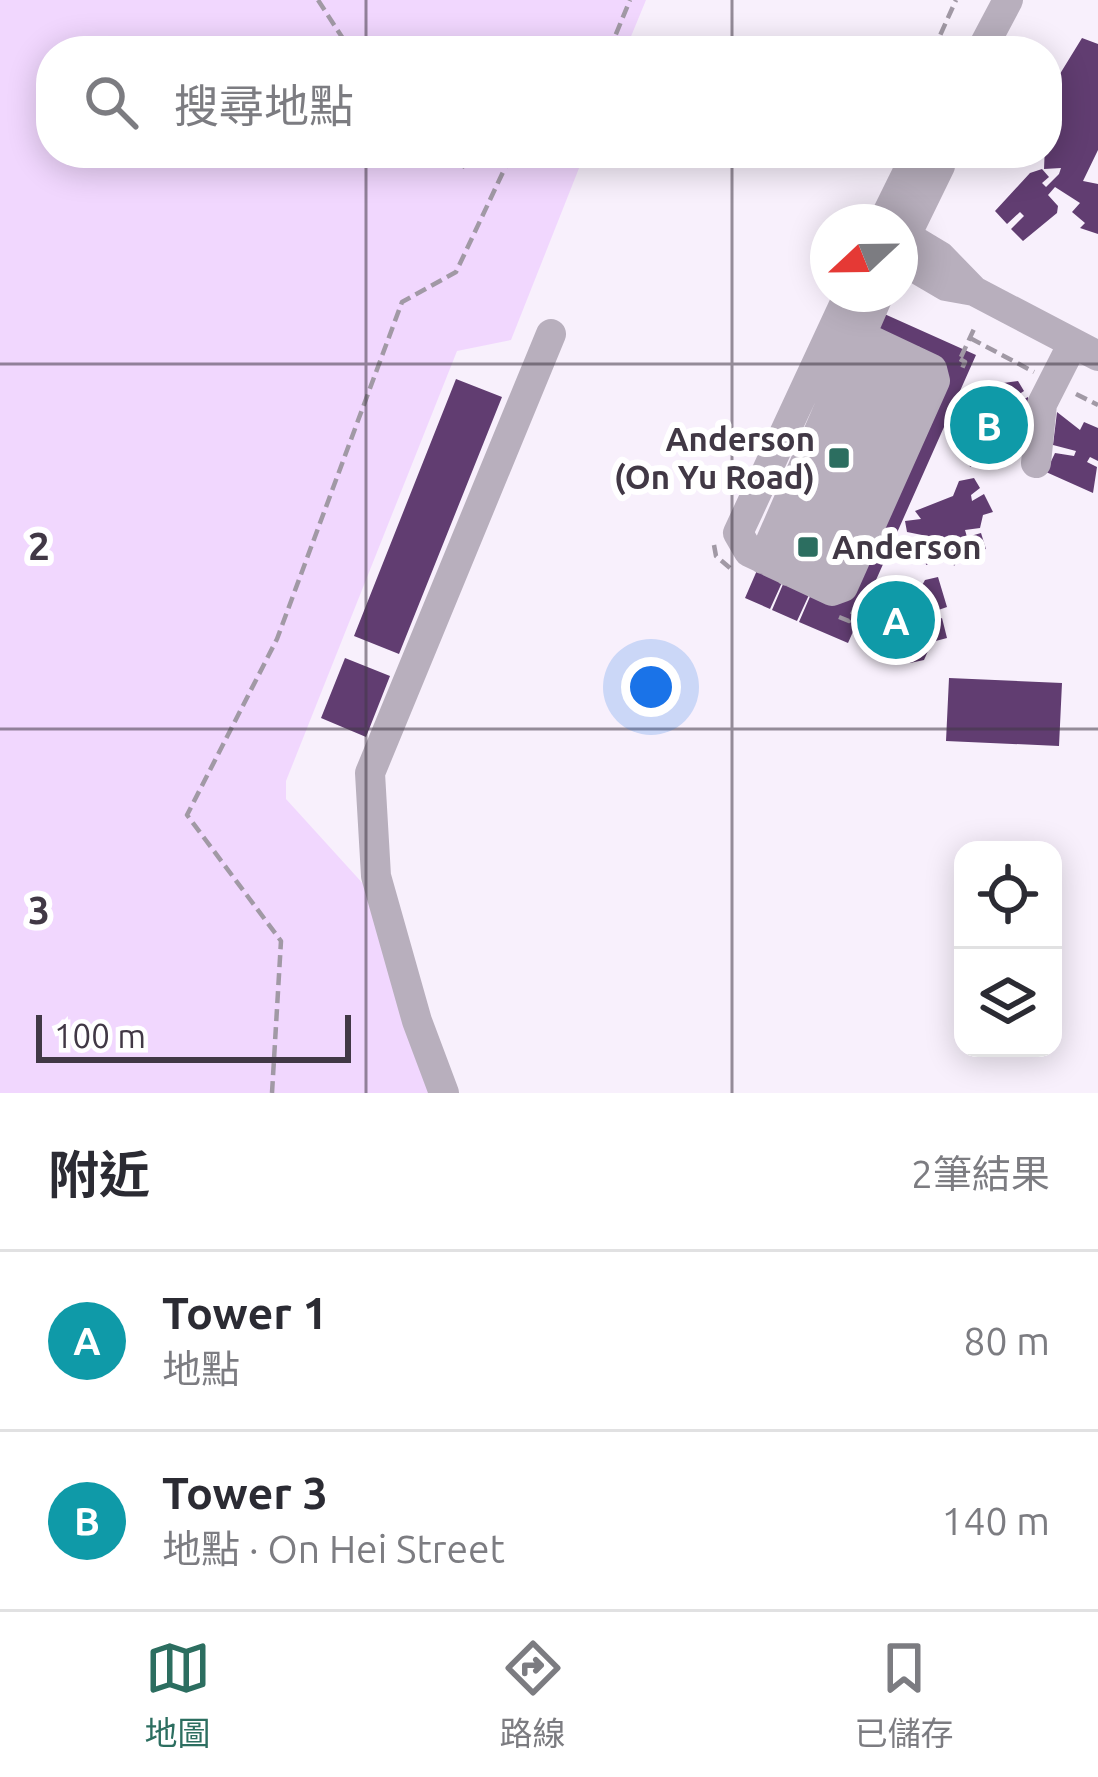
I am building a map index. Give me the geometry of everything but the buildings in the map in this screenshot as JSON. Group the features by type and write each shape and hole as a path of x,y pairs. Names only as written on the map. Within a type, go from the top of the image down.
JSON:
{"street":[{"path":"989,36 1008,0"},
{"path":"902,204 912,168"},
{"path":"911,204 932,168"},
{"path":"918,258 946,286 974,290 1085,349 1042,404 1036,463"},
{"path":"841,312 738,530 742,547 832,591 843,587 935,381 932,369 888,348"},
{"path":"789,571 888,348 882,312"},
{"path":"444,1093 417,1021 376,876 370,773 551,334"}],"path":[{"path":"318,0 341,36"},
{"path":"615,36 631,0"},
{"path":"940,36 956,0"},
{"path":"272,1093 281,941 187,815 277,639 402,302 456,272 505,168"},
{"path":"960,359 974,329"},
{"path":"970,338 1045,377"},
{"path":"1010,372 1015,361"},
{"path":"1061,386 1098,405"}],"shaded area":[{"path":"0,0 646,0 631,36 36,36 36,168 579,168 511,340 457,351 286,781 286,799 366,887 432,1093 0,1093"}],"place":[{"name":"Tower 3","path":"989,425"},
{"name":"Anderson (On Yu Road)","path":"839,458"},
{"name":"Anderson","path":"808,547"},
{"name":"Tower 1","path":"896,620"}]}
